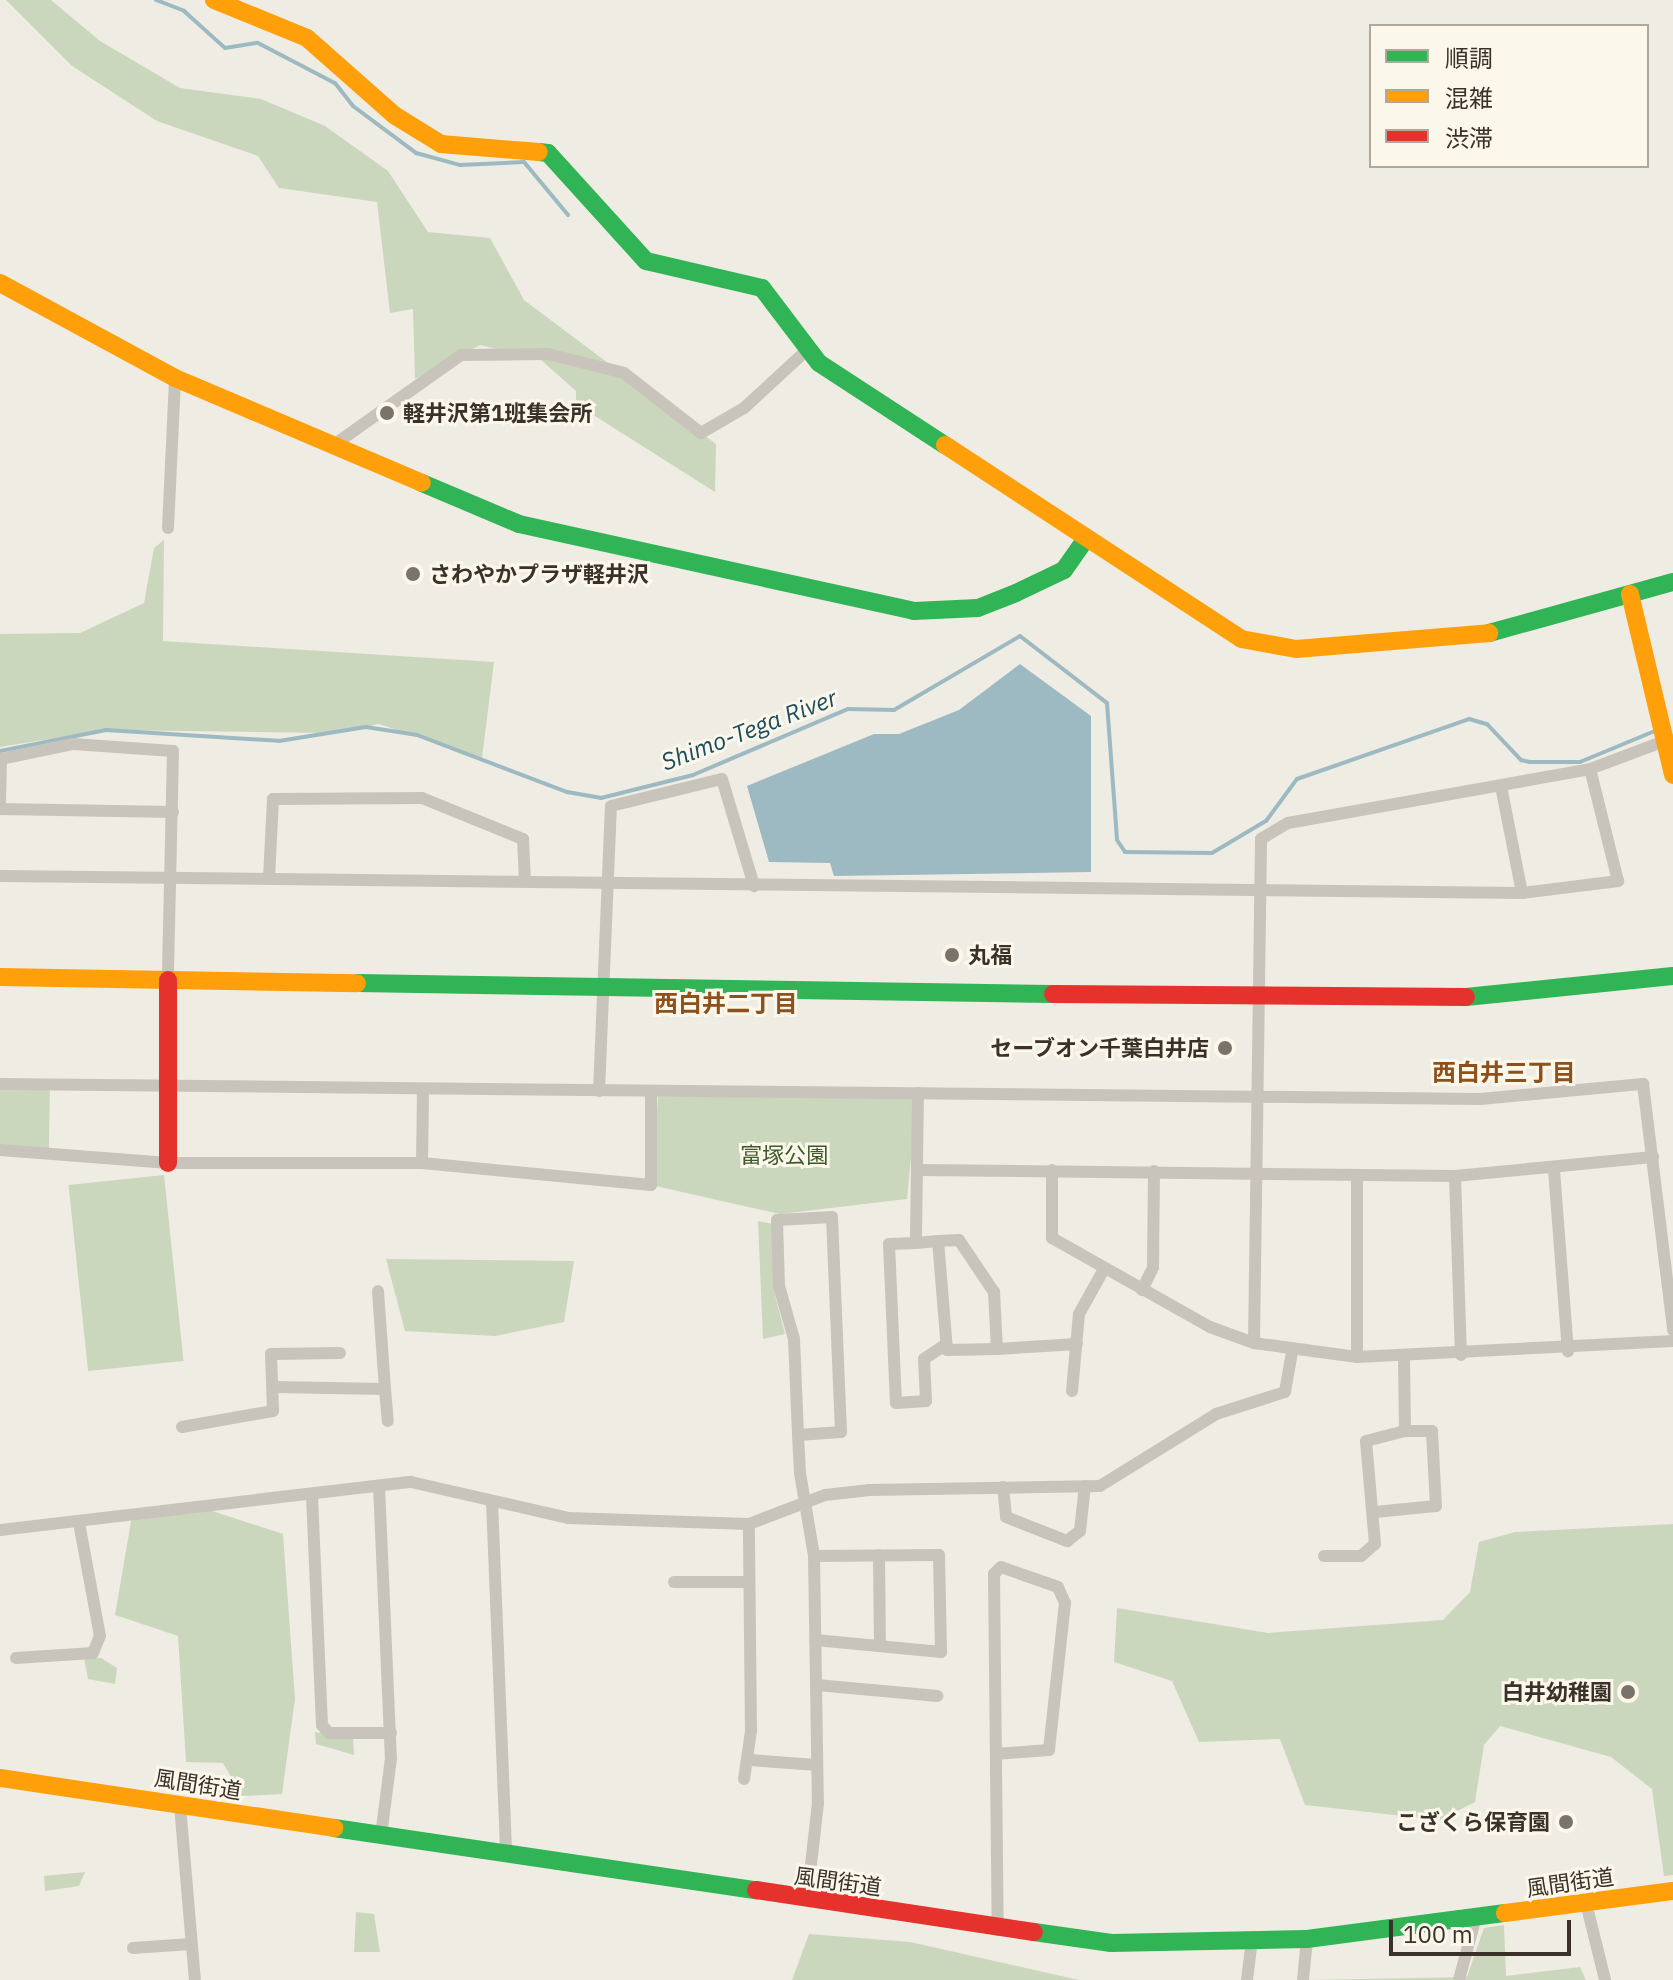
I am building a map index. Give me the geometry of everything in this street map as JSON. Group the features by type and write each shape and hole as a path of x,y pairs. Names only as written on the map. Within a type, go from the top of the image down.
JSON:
{"street":[{"path":"214,0 307,38 394,115 441,144 548,153 646,261 762,288 806,351 1223,629 1278,650 1530,628 1673,582"},
{"path":"0,283 175,378 338,442 494,517 914,611 978,608 1016,593 1064,570 1086,538"},
{"path":"338,442 461,355 548,354 624,373 701,433 744,408 806,351"},
{"path":"168,528 175,378"},
{"path":"1630,594 1673,775"},
{"path":"1254,1343 1257,892 1261,839 1271,829 1590,769 1665,734"},
{"path":"168,1163 168,980 173,812 173,751 73,744 1,759 0,807 173,812"},
{"path":"0,876 525,881 602,887 1522,893 1618,881 1590,769"},
{"path":"599,1091 602,887 611,806 722,779 754,886"},
{"path":"1501,786 1522,893"},
{"path":"269,878 273,799 422,798 523,839 525,881"},
{"path":"0,977 1256,996 1547,993 1673,976"},
{"path":"0,1084 169,1083 423,1092 651,1091 1480,1099 1643,1084 1653,1157 1666,1212 1673,1330"},
{"path":"0,1150 168,1163 422,1163 651,1185 651,1091"},
{"path":"422,1163 423,1092"},
{"path":"916,1243 918,1093"},
{"path":"918,1170 1257,1171 1455,1176 1554,1170 1653,1157"},
{"path":"1052,1170 1052,1238 1142,1290 1254,1343 1292,1352 1357,1357 1568,1351 1673,1341"},
{"path":"1554,1170 1568,1351"},
{"path":"1142,1290 1153,1267 1154,1171"},
{"path":"1357,1175 1357,1357"},
{"path":"1455,1176 1461,1355"},
{"path":"798,1435 841,1432 832,1217 777,1220 798,1435 814,1556 817,1765 807,1900"},
{"path":"946,1344 924,1359 926,1401 896,1403 889,1244 959,1240 994,1292 997,1349"},
{"path":"938,1241 947,1350 1077,1344"},
{"path":"1072,1391 1079,1314 1104,1269"},
{"path":"378,1291 388,1421"},
{"path":"0,1530 379,1486 429,1483 492,1501 588,1521 749,1524 807,1501 870,1490 1112,1484 1216,1414 1285,1392 1292,1352"},
{"path":"182,1427 273,1411 271,1354 340,1353"},
{"path":"1404,1356 1405,1431"},
{"path":"273,1387 385,1389"},
{"path":"1324,1556 1361,1556 1375,1544 1375,1512 1366,1441 1405,1431 1432,1431 1436,1506 1375,1512"},
{"path":"379,1486 391,1733 381,1836"},
{"path":"1003,1487 1006,1517 1067,1541 1080,1531 1085,1486"},
{"path":"312,1496 322,1725 329,1733 391,1733"},
{"path":"492,1501 506,1855"},
{"path":"16,1658 93,1653 100,1636 79,1523"},
{"path":"744,1779 749,1760 749,1524"},
{"path":"879,1555 880,1646"},
{"path":"814,1556 939,1555 941,1652 816,1640"},
{"path":"996,1754 1049,1750 1065,1603 1058,1587 1001,1567 994,1574 996,1754 998,1930"},
{"path":"674,1582 749,1582"},
{"path":"817,1685 938,1696"},
{"path":"749,1760 817,1765"},
{"name":"風間街道","path":"0,1778 998,1930 1111,1943 1307,1939 1475,1920 1673,1891"},
{"path":"180,1806 195,1980"},
{"path":"1586,1903 1605,1980"},
{"path":"1459,1980 1475,1920"},
{"path":"1303,1980 1307,1939"},
{"path":"1247,1980 1252,1941"},
{"path":"133,1948 191,1944"}],"green space":[{"path":"6,0 51,0 100,41 180,88 261,99 325,126 388,171 428,232 490,238 524,300 716,444 715,492 576,404 576,391 540,359 480,345 415,379 413,309 390,313 377,202 279,188 258,156 157,121 72,66"},
{"path":"164,540 163,641 494,662 482,758 379,724 329,733 106,730 0,747 0,634 80,633 144,603 154,548"},
{"path":"0,1084 50,1085 49,1149 0,1148"},
{"name":"富塚公園","path":"917,1095 907,1199 780,1214 651,1185 658,1097"},
{"path":"164,1175 184,1361 88,1371 69,1185"},
{"path":"758,1221 773,1224 774,1291 785,1334 763,1339"},
{"path":"386,1259 574,1261 564,1322 495,1336 405,1331"},
{"path":"200,1507 283,1534 295,1699 282,1794 242,1796 223,1763 186,1762 178,1636 115,1615 133,1510"},
{"path":"1673,1524 1673,1875 1664,1876 1652,1789 1611,1757 1500,1726 1484,1745 1475,1802 1439,1820 1305,1805 1280,1739 1199,1742 1172,1681 1114,1662 1117,1608 1268,1633 1443,1620 1470,1592 1479,1542 1515,1532"},
{"path":"84,1658 101,1658 117,1668 115,1684 88,1679"},
{"path":"315,1732 353,1738 354,1755 316,1744"},
{"path":"85,1872 79,1886 45,1891 44,1876"},
{"path":"356,1912 374,1914 380,1952 354,1952"},
{"path":"1504,1925 1506,1976 1580,1967 1586,1980 1310,1980 1467,1977 1484,1928"},
{"path":"809,1934 910,1942 1079,1980 792,1980"}],"water":[{"path":"1020,664 1091,716 1091,872 834,876 830,863 769,862 747,786 874,734 899,734 959,710"}],"waterway":[{"path":"156,0 184,11 225,48 258,43 335,83 353,106 416,153 460,165 524,162 568,215"},
{"name":"Shimo-Tega River","path":"0,751 106,730 279,741 366,727 417,735 567,792 601,798 693,775 848,709 894,710 1020,636 1107,703 1117,840 1125,852 1212,853 1266,821 1297,779 1469,719 1487,724 1521,760 1530,762 1580,762 1655,731"}],"traffic: fast":[{"path":"539,152 548,153 646,261 762,288 819,363 945,445"},
{"path":"422,483 519,524 914,611 978,608 1016,593 1064,570 1086,538"},
{"path":"1489,633 1673,582"},
{"path":"1466,997 1673,976"},
{"path":"357,983 1053,994"},
{"path":"334,1828 756,1890"},
{"path":"1034,1932 1111,1943 1307,1939 1505,1913"}],"traffic: slow":[{"path":"214,0 307,38 394,115 441,144 539,152"},
{"path":"0,283 175,378 422,483"},
{"path":"945,445 1241,639 1296,649 1489,633"},
{"path":"1630,594 1673,775"},
{"path":"0,977 357,983"},
{"path":"0,1778 334,1828"},
{"path":"1505,1913 1673,1891"}],"traffic: jam":[{"path":"168,980 168,1163"},
{"path":"1053,994 1466,997"},
{"path":"756,1890 1034,1932"}],"place":[{"name":"軽井沢第1班集会所","path":"387,413"},
{"name":"さわやかプラザ軽井沢","path":"413,574"},
{"name":"丸福","path":"952,955"},
{"name":"セーブオン千葉白井店","path":"1225,1048"},
{"name":"白井幼稚園","path":"1628,1692"},
{"name":"こざくら保育園","path":"1566,1822"}],"district":[{"name":"西白井二丁目","path":"726,1004"},
{"name":"西白井三丁目","path":"1504,1073"}]}
